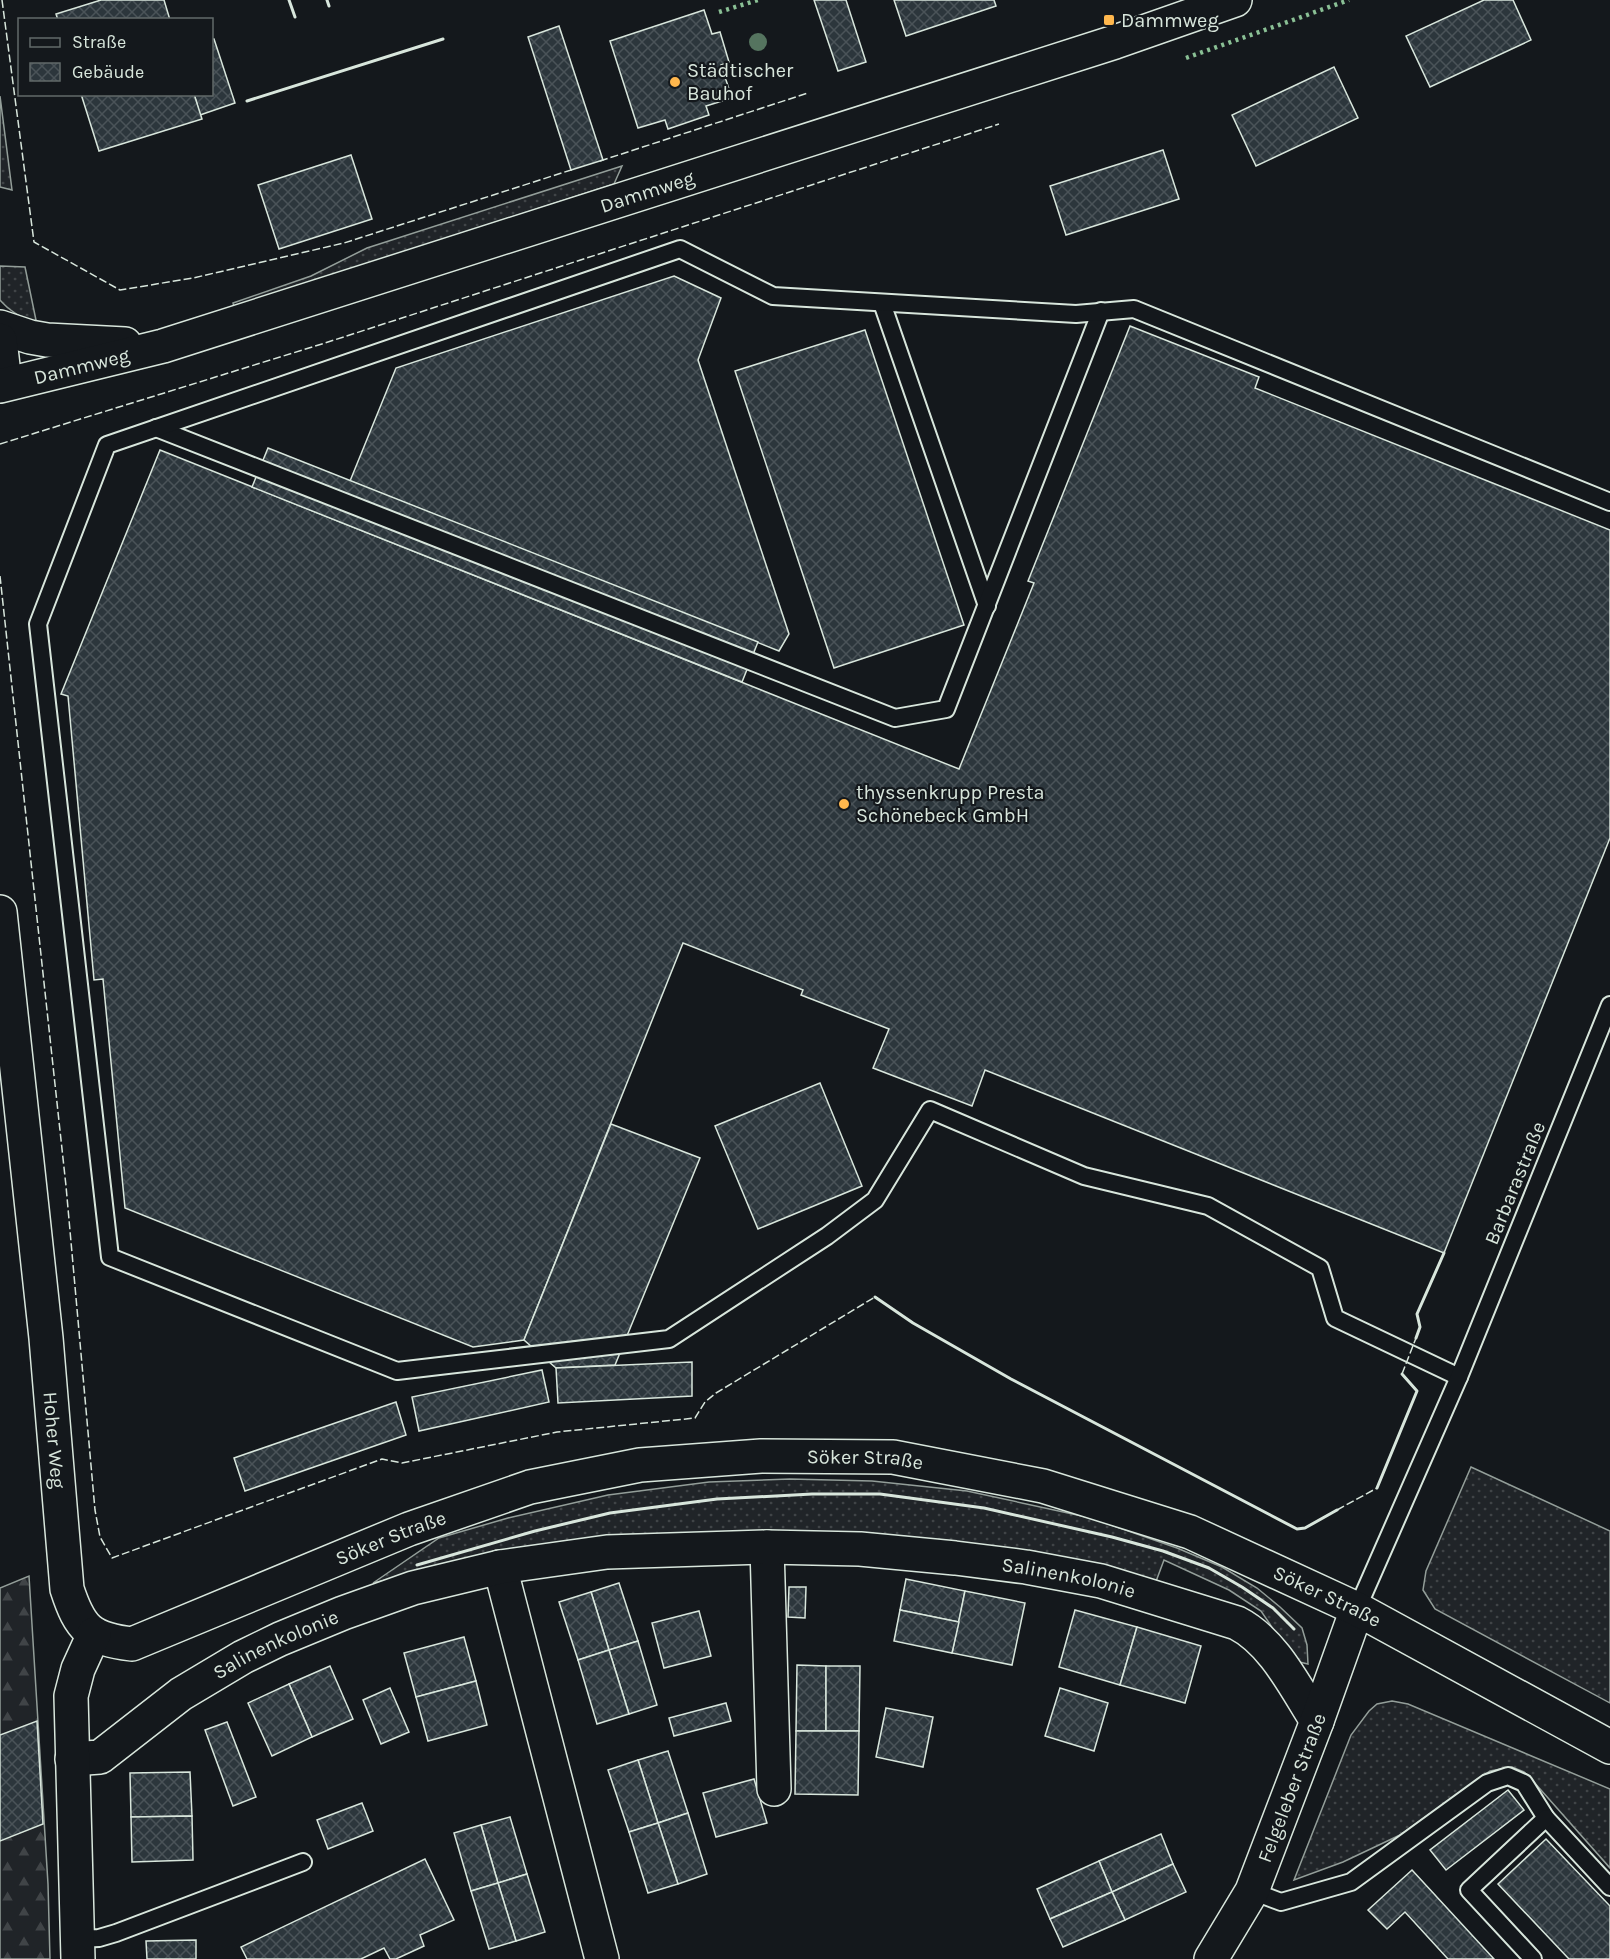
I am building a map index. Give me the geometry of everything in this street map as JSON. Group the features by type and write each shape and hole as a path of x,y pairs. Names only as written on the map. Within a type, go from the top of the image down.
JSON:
{"street":[{"name":"Dammweg","path":"0,386 163,346 1124,39 1235,0"},
{"name":"Dammweg","path":"0,327 30,338 47,340 163,346"},
{"path":"0,340 3,366 0,377"},
{"name":"Hoher Weg","path":"0,912 46,1338 67,1588 76,1615 94,1634"},
{"name":"Söker Straße","path":"94,1634 110,1641 132,1644 409,1529 530,1487 640,1465 761,1456 893,1457 1043,1486 1190,1532 1357,1609 1610,1747"},
{"path":"767,1547 774,1790"},
{"name":"Salinenkolonie","path":"72,1759 100,1757 181,1694 243,1657 343,1613 413,1588 500,1567 607,1552 767,1547 860,1549 1026,1567 1101,1581 1237,1623 1252,1631 1276,1658 1317,1721"},
{"path":"500,1567 599,1958"},
{"name":"Felgeleber Straße","path":"1211,1959 1252,1891 1357,1609"},
{"path":"78,1949 72,1696 78,1669 94,1634"}],"lane":[{"path":"1459,1377 1335,1318 1320,1269 1208,1206 1084,1176 930,1110 875,1200 827,1236 669,1339 397,1371 110,1257 38,624 107,445 680,249 774,296 1076,314 1134,309 1610,502"},
{"path":"882,303 987,606"},
{"path":"156,428 895,718 946,710 1101,311"},
{"name":"Barbarastraße","path":"1357,1609 1459,1377 1610,1005"},
{"path":"1252,1891 1281,1902 1351,1882 1487,1783 1508,1776 1524,1783 1546,1818 1610,1887"},
{"path":"1533,1959 1469,1890 1546,1818"},
{"path":"78,1949 99,1938 303,1862"}],"green space":[{"path":"0,96 12,190 0,187"},
{"path":"622,166 614,184 234,307 233,303 311,276 367,248"},
{"path":"0,266 25,267 37,325 12,311 0,300"},
{"path":"1471,1467 1610,1531 1610,1703 1435,1609 1423,1590 1426,1571"},
{"path":"790,1479 872,1481 967,1491 1091,1518 1177,1548 1222,1567 1257,1588 1280,1607 1302,1628 1307,1645 1308,1664 1295,1661 1261,1611 1229,1590 1164,1560 1155,1584 982,1545 901,1536 767,1531 609,1535 517,1549 373,1583 439,1538 508,1518 608,1495 709,1482"},
{"path":"29,1576 48,1884 50,1959 0,1959 0,1588"},
{"path":"1392,1701 1408,1704 1610,1789 1610,1868 1533,1781 1524,1772 1512,1767 1490,1771 1400,1835 1343,1862 1294,1880 1351,1735 1377,1704"}],"building":[{"path":"101,0 164,0 169,18 57,18 56,14"},
{"path":"814,0 846,0 866,62 838,71"},
{"path":"894,0 994,0 996,6 906,36"},
{"path":"1484,0 1513,0 1531,40 1430,87 1406,36"},
{"name":"Städtischer Bauhof","path":"704,10 712,34 720,32 729,62 721,65 732,98 706,106 709,115 668,129 665,120 638,128 610,41"},
{"path":"559,26 603,160 571,170 528,37"},
{"path":"214,39 235,103 200,115 195,96 213,96"},
{"path":"1334,67 1358,118 1256,166 1232,115"},
{"path":"82,96 195,96 202,119 99,151"},
{"path":"1163,150 1179,199 1066,235 1050,186"},
{"path":"351,155 372,219 279,249 258,185"},
{"path":"674,276 721,298 698,360 789,634 779,651 350,481 396,368"},
{"name":"thyssenkrupp Presta Schönebeck GmbH","path":"1130,326 1259,377 1255,388 1610,530 1610,838 1444,1253 985,1070 972,1106 873,1068 889,1029 801,995 803,990 683,943 524,1340 473,1347 125,1208 103,979 94,980 68,696 61,694 160,450 959,769 1034,583 1028,581"},
{"path":"865,330 964,625 834,668 735,371"},
{"path":"268,448 758,642 742,682 252,487"},
{"path":"820,1083 862,1186 758,1229 715,1126"},
{"path":"611,1124 700,1158 615,1365 556,1368 524,1340"},
{"path":"692,1362 692,1396 558,1403 556,1368"},
{"path":"542,1370 549,1402 419,1431 412,1397"},
{"path":"396,1402 406,1435 245,1491 234,1458"},
{"path":"906,1579 965,1591 959,1622 900,1610"},
{"path":"619,1583 638,1641 609,1650 591,1592"},
{"path":"789,1587 806,1587 805,1618 788,1617"},
{"path":"965,1591 1025,1603 1012,1665 952,1653"},
{"path":"591,1592 609,1650 578,1660 559,1602"},
{"path":"900,1610 959,1622 952,1653 894,1641"},
{"path":"1075,1610 1137,1627 1120,1685 1059,1667"},
{"path":"699,1611 711,1656 664,1668 652,1623"},
{"path":"1137,1627 1201,1646 1185,1703 1120,1685"},
{"path":"464,1637 476,1681 416,1697 404,1653"},
{"path":"638,1641 657,1705 629,1714 609,1650"},
{"path":"609,1650 629,1714 597,1724 578,1660"},
{"path":"797,1665 826,1666 826,1731 796,1731"},
{"path":"330,1666 353,1719 312,1737 289,1684"},
{"path":"826,1666 860,1666 859,1731 826,1731"},
{"path":"476,1681 487,1725 428,1741 416,1697"},
{"path":"289,1684 312,1737 272,1756 248,1703"},
{"path":"390,1688 409,1732 381,1744 363,1700"},
{"path":"1060,1688 1108,1703 1094,1751 1045,1736"},
{"path":"726,1703 731,1721 674,1736 669,1718"},
{"path":"886,1708 933,1717 923,1767 876,1757"},
{"path":"37,1721 43,1824 0,1841 0,1735"},
{"path":"227,1722 256,1797 233,1806 205,1730"},
{"path":"796,1731 859,1731 858,1795 795,1794"},
{"path":"668,1751 688,1813 658,1823 638,1760"},
{"path":"638,1760 658,1823 629,1832 608,1770"},
{"path":"190,1772 192,1816 131,1817 130,1773"},
{"path":"754,1779 767,1823 716,1837 703,1793"},
{"path":"1508,1790 1524,1810 1446,1870 1430,1850"},
{"path":"362,1803 373,1831 328,1849 317,1820"},
{"path":"688,1813 707,1874 678,1884 658,1823"},
{"path":"192,1816 193,1860 132,1862 131,1817"},
{"path":"510,1817 527,1874 498,1883 481,1825"},
{"path":"658,1823 678,1884 648,1893 629,1832"},
{"path":"481,1825 498,1883 471,1891 454,1833"},
{"path":"1161,1834 1173,1864 1112,1892 1099,1861"},
{"path":"1546,1839 1610,1906 1610,1959 1569,1959 1498,1884"},
{"path":"425,1859 454,1920 420,1935 424,1946 396,1959 390,1959 384,1948 361,1959 247,1959 241,1947"},
{"path":"1099,1861 1112,1892 1050,1919 1037,1889"},
{"path":"1173,1864 1186,1892 1125,1920 1112,1892"},
{"path":"1412,1870 1494,1959 1448,1959 1405,1912 1387,1929 1368,1910"},
{"path":"527,1874 545,1932 516,1941 498,1883"},
{"path":"498,1883 516,1941 489,1949 471,1891"},
{"path":"1112,1892 1125,1920 1063,1947 1050,1919"},
{"path":"196,1940 196,1959 147,1959 146,1941"}],"hedge":[{"path":"719,12 758,0"},
{"path":"1186,58 1349,0"}],"fence":[{"path":"2,0 34,242 120,290 193,278 344,243 574,169"},
{"path":"600,161 808,93"},
{"path":"0,444 325,343 999,124"},
{"path":"0,576 66,1186 95,1510 100,1537 112,1558 382,1459 402,1463 557,1432 695,1418 705,1402 716,1393 875,1297"},
{"path":"1402,1374 1416,1338"},
{"path":"1337,1510 1377,1488"}],"wall":[{"path":"289,0 295,17"},
{"path":"327,0 329,6"},
{"path":"247,101 443,39"},
{"path":"1416,1338 1420,1327 1417,1314 1444,1253"},
{"path":"875,1297 913,1323 1011,1379 1297,1529 1305,1528 1337,1510"},
{"path":"1377,1488 1417,1391 1402,1374"},
{"path":"417,1565 535,1531 610,1513 717,1499 812,1494 880,1494 984,1508 1163,1551 1209,1568 1242,1587 1273,1608 1294,1629"}],"place":[{"name":"Dammweg","path":"1109,20"},
{"name":"Städtischer Bauhof","path":"675,82"},
{"name":"thyssenkrupp Presta Schönebeck GmbH","path":"844,804"}]}
